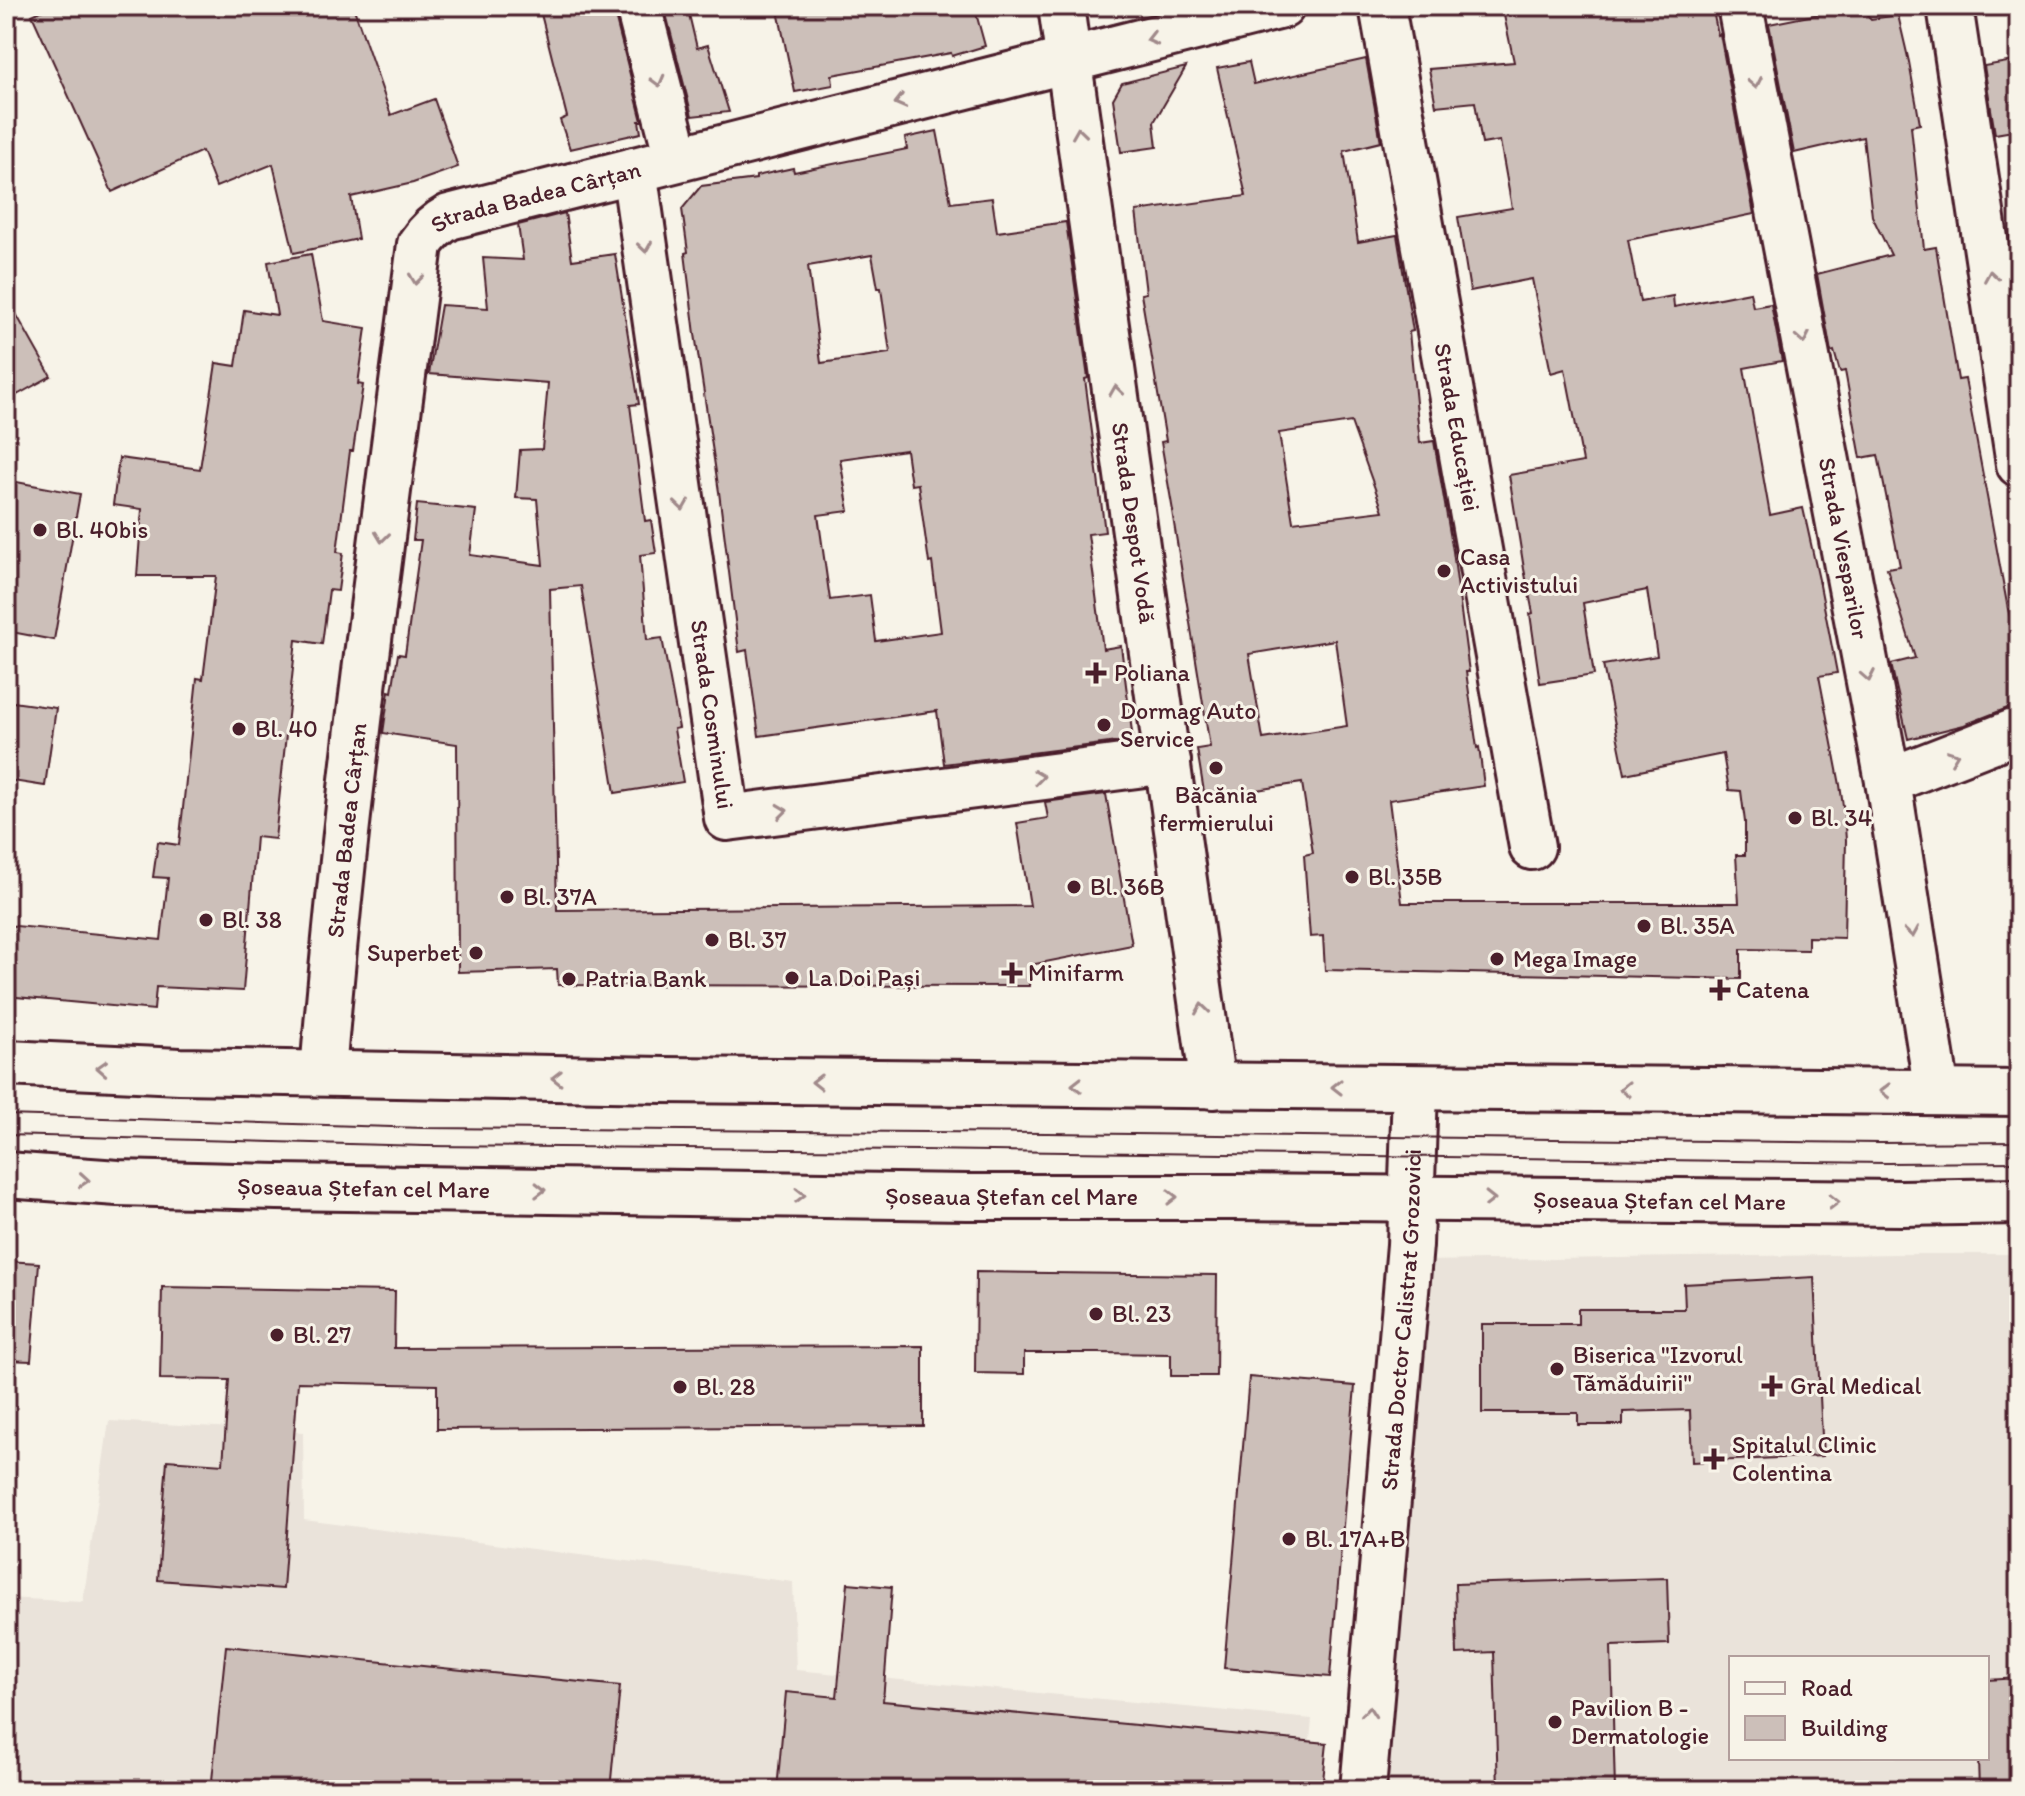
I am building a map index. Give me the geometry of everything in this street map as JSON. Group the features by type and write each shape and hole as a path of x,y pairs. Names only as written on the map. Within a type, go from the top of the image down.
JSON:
{"street":[{"path":"638,6 677,158"},
{"name":"Strada Despot Vodă","path":"1061,6 1213,1086"},
{"name":"Strada Badea Cârțan","path":"323,1073 366,662 420,244 427,234 437,223 449,217 1282,6"},
{"name":"Strada Educației","path":"1382,6 1532,847"},
{"name":"Strada Viesparilor","path":"1740,6 1888,781 1937,1092"},
{"path":"1950,6 2019,464"},
{"name":"Strada Cosminului","path":"634,170 727,818 1168,761"},
{"path":"1888,781 2019,730"},
{"path":"6,1063 165,1070 663,1080 2019,1093"},
{"name":"Strada Doctor Calistrat Grozovici","path":"1363,1790 1410,1245 1415,1088"},
{"name":"Șoseaua Ștefan cel Mare","path":"6,1175 118,1183 278,1187 967,1197 1902,1203 2019,1201"}],"shaded area":[{"name":"Spitalul Clinic Colentina","path":"2019,1254 2019,1790 1388,1790 1421,1261"},
{"path":"109,1421 303,1432 304,1520 793,1582 796,1670 1312,1719 1305,1790 6,1790 6,1598 83,1602"}],"building":[{"path":"52,6 353,6 391,115 434,99 458,167 413,183 351,197 358,239 294,253 273,164 216,187 202,151 112,192 32,15"},
{"path":"539,6 614,6 642,121 639,121 641,133 570,149 560,120 567,117"},
{"path":"664,6 687,6 697,48 708,45 729,112 692,116"},
{"path":"777,6 974,6 985,46 952,56 951,53 832,75 833,85 795,92"},
{"path":"1502,6 1712,6 1720,34 1754,214 1628,240 1640,302 1673,296 1674,307 1750,292 1753,307 1771,304 1782,361 1744,368 1770,515 1803,508 1819,580 1837,673 1819,676 1840,785 1846,840 1844,938 1808,937 1808,950 1741,949 1741,979 1325,970 1323,936 1310,937 1304,855 1313,853 1302,783 1205,798 1197,749 1210,747 1161,442 1166,441 1141,294 1146,293 1136,211 1246,196 1217,68 1249,62 1254,84 1366,59 1381,142 1344,151 1358,242 1397,235 1413,331 1409,332 1420,443 1434,441 1453,551 1469,672 1466,672 1484,786 1389,800 1402,903 1739,903 1736,855 1745,855 1745,822 1741,791 1729,790 1723,754 1625,774 1603,665 1657,656 1647,590 1583,603 1594,675 1540,683 1530,614 1533,613 1509,475 1583,462 1565,369 1551,373 1532,279 1470,291 1458,217 1512,208 1500,141 1482,144 1475,102 1436,106 1429,69 1514,62","holes":["1351,422 1383,511 1293,522 1279,433","1335,640 1347,726 1263,739 1249,654"]},
{"path":"1859,6 1871,19 1898,15 1920,124 1911,126 1924,249 1936,247 1958,380 1965,379 2008,609 2019,652 2019,706 1964,725 1908,739 1891,664 1915,658 1887,568 1900,566 1878,455 1861,458 1845,371 1840,372 1834,351 1831,352 1817,274 1891,255 1872,216 1863,137 1794,153 1769,24"},
{"path":"2019,60 2019,130 1995,134 1984,66"},
{"path":"1186,67 1154,122 1157,147 1121,152 1113,99 1122,83"},
{"path":"937,131 951,203 992,198 997,232 1066,222 1105,532 1088,534 1103,649 1121,646 1133,740 944,764 937,711 759,736 747,650 739,652 695,334 682,209 701,186 756,179 756,176 793,168 794,172 907,149 905,138","holes":["872,255 878,288 881,288 890,353 821,363 808,266","906,450 911,485 918,484 941,632 876,641 870,595 830,600 818,515 849,511 840,459"]},
{"path":"565,213 572,260 615,254 639,404 630,405 645,521 651,520 656,553 640,555 647,640 662,638 679,728 674,729 683,782 615,793 581,586 550,589 557,910 1030,906 1017,823 1048,818 1045,802 1106,794 1132,945 1030,965 1029,986 558,985 557,969 458,972 457,744 383,733 398,654 405,655 421,540 413,540 417,504 476,510 470,555 543,565 537,499 516,498 520,450 542,449 548,383 429,374 441,305 488,308 483,258 523,260 518,225"},
{"path":"311,254 323,321 366,328 358,384 363,385 353,451 350,451 337,552 343,553 338,591 329,590 322,644 296,640 275,839 256,837 243,991 156,987 154,1010 6,996 6,925 161,940 168,878 153,877 158,842 179,845 197,678 203,679 216,576 137,576 142,509 113,505 119,458 200,469 216,363 236,366 244,310 277,315 268,262"},
{"path":"6,296 51,376 17,395 6,374"},
{"name":"Bl. 40bis","path":"6,480 80,494 54,640 6,631"},
{"path":"6,701 56,708 45,786 6,780"},
{"path":"6,1261 39,1263 31,1361 6,1360"},
{"name":"Bl. 23","path":"976,1272 1217,1275 1216,1376 1171,1376 1171,1354 1098,1353 1024,1353 1024,1374 975,1373"},
{"path":"1814,1277 1823,1456 1692,1462 1690,1410 1623,1412 1623,1425 1578,1425 1578,1413 1482,1413 1482,1324 1578,1324 1578,1309 1685,1309 1684,1284"},
{"path":"162,1287 395,1291 394,1348 923,1346 923,1426 437,1429 437,1385 298,1382 283,1589 158,1580 167,1460 223,1464 229,1380 160,1379"},
{"name":"Bl. 17A+B","path":"1249,1377 1355,1386 1330,1677 1224,1668"},
{"name":"Pavilion B - Dermatologie","path":"1667,1578 1669,1644 1611,1646 1615,1790 1498,1790 1494,1652 1457,1654 1455,1584"},
{"path":"848,1583 892,1587 883,1701 1327,1743 1322,1790 777,1790 786,1692 837,1697"},
{"path":"226,1646 620,1686 610,1790 211,1790"},
{"path":"2019,1678 2019,1790 1979,1790 1978,1760 1989,1760 1989,1680"}],"tram line":[{"path":"6,1115 424,1128 2019,1142"},
{"path":"6,1135 425,1146 2019,1162"}],"place":[{"name":"Bl. 40bis","path":"40,530"},
{"name":"Casa Activistului","path":"1444,571"},
{"name":"Poliana","path":"1096,673"},
{"name":"Dormag Auto Service","path":"1104,725"},
{"name":"Bl. 40","path":"239,729"},
{"name":"Băcănia fermierului","path":"1216,768"},
{"name":"Bl. 34","path":"1795,818"},
{"name":"Bl. 35B","path":"1352,877"},
{"name":"Bl. 36B","path":"1074,887"},
{"name":"Bl. 37A","path":"507,897"},
{"name":"Bl. 38","path":"206,920"},
{"name":"Bl. 35A","path":"1644,926"},
{"name":"Bl. 37","path":"712,940"},
{"name":"Superbet","path":"476,953"},
{"name":"Mega Image","path":"1497,959"},
{"name":"Minifarm","path":"1012,973"},
{"name":"La Doi Pași","path":"792,978"},
{"name":"Patria Bank","path":"569,979"},
{"name":"Catena","path":"1720,990"},
{"name":"Bl. 23","path":"1096,1314"},
{"name":"Bl. 27","path":"277,1335"},
{"name":"Biserica \"Izvorul Tămăduirii\"","path":"1557,1369"},
{"name":"Gral Medical","path":"1772,1386"},
{"name":"Bl. 28","path":"680,1387"},
{"name":"Spitalul Clinic Colentina","path":"1714,1459"},
{"name":"Bl. 17A+B","path":"1289,1539"},
{"name":"Pavilion B - Dermatologie","path":"1555,1722"}]}
